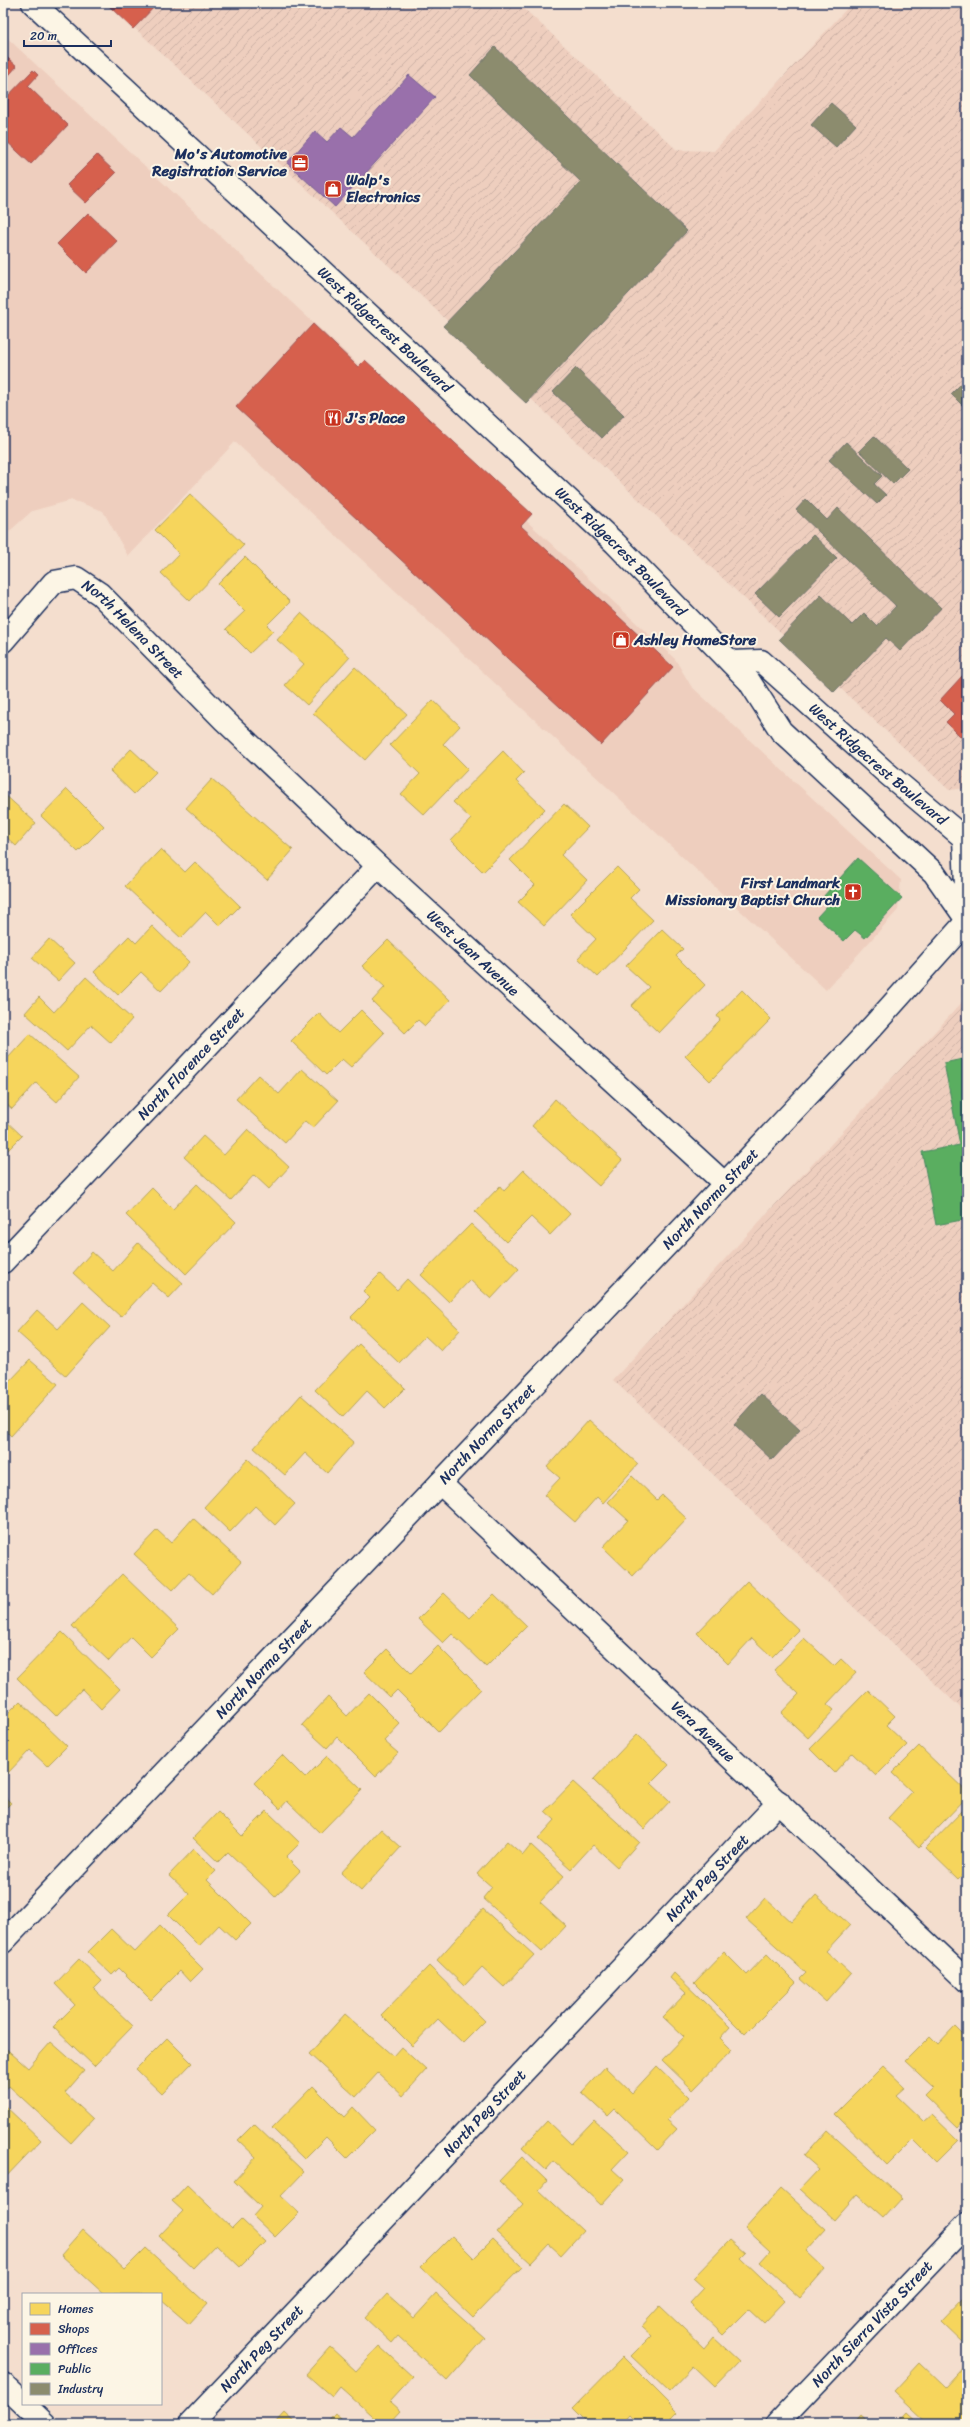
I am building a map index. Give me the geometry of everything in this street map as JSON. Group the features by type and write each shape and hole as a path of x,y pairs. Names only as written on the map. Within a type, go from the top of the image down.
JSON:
{"street":[{"name":"West Ridgecrest Boulevard","path":"33,3 615,543 749,681 781,731 934,873 967,921"},
{"name":"North Helena Street","path":"3,641 54,582 76,578 100,594 224,720"},
{"name":"West Ridgecrest Boulevard","path":"731,662 762,661 883,770 964,838 967,911"},
{"name":"West Jean Avenue","path":"224,720 378,866 724,1184"},
{"name":"North Florence Street","path":"3,1262 378,866"},
{"name":"North Norma Street","path":"3,1942 724,1184 872,1027 967,921"},
{"name":"Vera Avenue","path":"440,1483 967,1981"},
{"name":"North Peg Street","path":"190,2424 779,1802"},
{"name":"North Sierra Vista Street","path":"777,2424 967,2224"},
{"path":"3,2384 22,2403"},
{"path":"24,2405 45,2424"}],"shaded area":[{"path":"108,3 518,3 677,150 714,151 852,3 967,3 967,788 949,790"},
{"path":"3,34 675,659 691,686 901,880 898,910 826,990 235,442 128,556 103,511 72,500 32,511 3,537"},
{"path":"967,997 967,1714 613,1380"}],"building: Homes":[{"path":"190,494 244,545 190,601 161,573 179,554 155,530"},
{"path":"245,557 290,602 267,625 273,631 250,653 226,629 245,611 218,584"},
{"path":"301,613 350,657 307,705 285,685 304,664 277,640"},
{"path":"355,667 407,714 365,760 313,713"},
{"path":"433,700 460,726 443,744 468,769 424,815 401,794 420,774 390,745"},
{"path":"131,749 156,772 134,794 110,771"},
{"path":"503,751 524,773 516,781 545,809 483,872 451,840 471,819 453,802"},
{"path":"212,779 293,850 267,880 186,808"},
{"path":"67,789 104,826 78,852 41,816"},
{"path":"3,793 36,823 16,846 3,834"},
{"path":"564,804 588,827 561,855 587,880 544,926 518,902 535,885 510,860"},
{"path":"161,849 185,872 195,862 240,906 220,926 206,912 181,938 125,886"},
{"path":"617,867 639,889 630,898 653,920 598,977 578,958 596,939 570,914"},
{"path":"152,926 189,962 161,991 141,972 118,995 94,972 129,936 136,943"},
{"path":"662,929 683,949 676,956 705,985 659,1033 631,1006 649,987 626,966"},
{"path":"49,939 75,963 58,981 32,958"},
{"path":"388,940 450,1000 425,1026 418,1020 405,1033 372,1001 385,987 362,966"},
{"path":"86,977 132,1019 111,1043 91,1025 67,1051 25,1013 39,997 54,1012"},
{"path":"742,990 771,1019 710,1081 685,1056 720,1020 717,1016"},
{"path":"361,1010 384,1033 351,1067 342,1059 326,1075 291,1041 319,1013 338,1033"},
{"path":"30,1034 79,1077 57,1102 36,1083 12,1109 3,1101 3,1055 7,1059"},
{"path":"302,1069 338,1101 313,1128 305,1121 285,1143 236,1099 258,1075 279,1094"},
{"path":"555,1099 622,1160 599,1186 532,1126"},
{"path":"3,1118 22,1136 3,1155"},
{"path":"248,1129 289,1167 269,1189 254,1175 231,1200 184,1157 203,1136 224,1155"},
{"path":"524,1170 570,1214 550,1235 531,1217 506,1242 475,1212 500,1186 504,1191"},
{"path":"197,1184 236,1222 186,1274 126,1215 152,1188 173,1209"},
{"path":"471,1224 519,1269 491,1299 470,1280 449,1302 421,1275"},
{"path":"138,1243 183,1283 169,1298 152,1283 121,1317 73,1273 92,1252 113,1271"},
{"path":"380,1274 397,1290 407,1279 460,1330 441,1351 425,1336 399,1363 351,1317 370,1298 363,1291"},
{"path":"83,1302 110,1327 66,1376 17,1332 37,1310 58,1329"},
{"path":"359,1344 405,1388 385,1408 367,1391 343,1417 315,1390"},
{"path":"30,1360 58,1384 11,1436 3,1428 3,1377 9,1382"},
{"path":"301,1395 354,1442 327,1473 305,1453 285,1475 254,1448"},
{"path":"589,1420 638,1464 603,1503 597,1497 575,1522 544,1495 560,1478 547,1467"},
{"path":"248,1459 295,1504 275,1525 255,1506 230,1532 204,1507"},
{"path":"632,1476 657,1500 662,1495 687,1519 633,1576 603,1547 628,1520 608,1502"},
{"path":"193,1518 241,1562 212,1594 189,1573 173,1590 134,1554 157,1530 171,1543"},
{"path":"122,1574 179,1629 151,1657 131,1637 109,1661 72,1626"},
{"path":"747,1581 799,1630 772,1657 752,1638 728,1664 697,1633"},
{"path":"444,1593 470,1618 494,1594 527,1626 486,1667 452,1634 443,1643 418,1619"},
{"path":"62,1632 120,1689 101,1709 82,1689 56,1716 17,1678"},
{"path":"804,1638 834,1666 841,1659 856,1673 827,1704 834,1710 808,1738 781,1713 799,1694 774,1670"},
{"path":"438,1646 481,1689 439,1732 397,1690 390,1697 364,1672 387,1649 411,1673"},
{"path":"868,1690 895,1716 886,1725 907,1745 876,1776 852,1753 834,1773 810,1749"},
{"path":"369,1693 400,1724 384,1741 398,1753 376,1776 337,1737 327,1748 302,1725 328,1697 347,1716"},
{"path":"20,1701 67,1746 47,1766 30,1750 5,1776 3,1774 3,1718"},
{"path":"637,1734 669,1765 651,1783 670,1801 644,1829 593,1780"},
{"path":"919,1746 967,1792 967,1797 919,1847 888,1818 912,1792 892,1773"},
{"path":"282,1755 305,1778 327,1756 362,1790 320,1833 287,1801 280,1809 254,1783"},
{"path":"573,1782 639,1842 617,1867 593,1845 571,1869 538,1839 555,1820 545,1811"},
{"path":"3,1795 11,1803 3,1811"},
{"path":"967,1806 967,1870 958,1879 926,1848"},
{"path":"267,1811 300,1843 286,1857 300,1871 275,1897 228,1852 218,1862 193,1838 218,1812 242,1836"},
{"path":"381,1829 401,1847 361,1891 341,1873"},
{"path":"507,1841 523,1855 531,1845 564,1876 540,1902 566,1926 542,1952 483,1898 492,1887 477,1874"},
{"path":"194,1849 216,1871 207,1880 251,1924 235,1940 219,1925 199,1946 168,1915 189,1894 169,1875"},
{"path":"816,1895 850,1925 826,1951 851,1974 826,2002 800,1979 806,1973 746,1919 765,1898 791,1922"},
{"path":"483,1909 534,1955 504,1987 482,1967 464,1986 437,1960"},
{"path":"160,1926 203,1969 190,1982 180,1971 151,2000 119,1968 112,1975 88,1952 111,1929 135,1952"},
{"path":"724,1952 747,1975 767,1954 796,1983 745,2034 694,1983"},
{"path":"79,1959 102,1981 94,1989 133,2026 94,2066 53,2027 75,2005 55,1984"},
{"path":"429,1966 485,2021 463,2043 438,2019 412,2046 381,2015"},
{"path":"674,1973 730,2027 720,2038 732,2050 693,2090 662,2060 684,2037 663,2017 686,1993 670,1978"},
{"path":"345,2014 393,2056 401,2047 426,2070 403,2096 378,2073 356,2097 309,2054"},
{"path":"955,2026 967,2038 967,2079 964,2082 967,2085 967,2117 958,2127 925,2095 933,2087 905,2061 930,2036 938,2044"},
{"path":"167,2038 192,2063 162,2094 136,2069"},
{"path":"51,2042 84,2071 65,2093 93,2119 71,2143 9,2086 6,2090 3,2087 3,2046 28,2068"},
{"path":"657,2066 689,2097 667,2120 677,2129 657,2150 615,2109 608,2116 582,2092 605,2067 632,2093"},
{"path":"883,2066 905,2087 896,2095 924,2122 932,2115 958,2140 936,2162 913,2139 887,2165 835,2114"},
{"path":"313,2086 344,2117 353,2107 375,2130 347,2158 326,2137 304,2159 272,2128"},
{"path":"3,2104 41,2140 3,2180"},
{"path":"594,2120 629,2151 612,2169 624,2180 601,2205 554,2161 546,2170 522,2148 547,2121 571,2144"},
{"path":"254,2124 304,2172 281,2196 299,2213 275,2237 253,2216 261,2207 234,2181 256,2157 238,2140"},
{"path":"827,2130 902,2198 884,2218 857,2194 834,2220 800,2189 819,2169 804,2156"},
{"path":"522,2157 547,2181 539,2190 583,2231 561,2255 549,2244 531,2263 497,2232 523,2204 499,2181"},
{"path":"187,2185 232,2228 241,2219 265,2242 240,2267 216,2244 193,2268 159,2236 183,2211 172,2201"},
{"path":"781,2188 826,2229 806,2251 825,2269 800,2298 760,2262 770,2251 745,2228"},
{"path":"83,2230 125,2269 146,2248 207,2304 189,2324 162,2301 162,2293 103,2293 61,2255"},
{"path":"452,2236 474,2258 493,2239 522,2267 473,2317 421,2267"},
{"path":"730,2240 745,2253 740,2258 785,2301 764,2323 749,2309 723,2335 690,2303 704,2288 693,2278"},
{"path":"387,2294 414,2318 436,2294 485,2338 447,2381 398,2336 392,2343 365,2318"},
{"path":"965,2296 967,2298 967,2343 964,2345 940,2322"},
{"path":"660,2306 704,2348 713,2337 739,2361 714,2387 693,2367 669,2392 631,2356 651,2336 641,2327"},
{"path":"379,2346 413,2377 390,2402 400,2411 388,2424 381,2424 340,2387 332,2397 306,2374 330,2347 356,2371"},
{"path":"623,2357 678,2412 666,2424 637,2424 628,2415 620,2424 589,2424 573,2408"},
{"path":"920,2363 945,2387 967,2363 967,2424 929,2424 894,2391"},
{"path":"285,2413 297,2424 275,2424"},
{"path":"908,2413 920,2424 898,2424"},
{"path":"335,2414 347,2424 326,2424"},
{"path":"861,2416 870,2424 854,2424"}],"building: Shops":[{"path":"112,3 158,3 133,29 109,6"},
{"path":"3,54 17,66 3,82"},
{"path":"33,70 38,75 28,86 68,125 31,164 3,138 3,101"},
{"path":"97,155 116,173 86,203 67,185"},
{"path":"88,213 117,241 86,273 57,244"},
{"path":"313,324 358,367 365,360 532,514 521,526 673,667 601,745 236,407"},
{"path":"963,675 967,679 967,743 946,722 954,714 940,700"}],"building: Offices":[{"path":"409,75 435,97 335,207 287,163 315,131 327,142 341,127 353,137"}],"building: Public":[{"path":"858,858 902,898 865,938 855,930 844,941 817,917 829,904 822,898"},
{"path":"967,1058 967,1219 936,1225 922,1152 960,1145 944,1063"}],"building: Industry":[{"path":"495,47 687,231 526,403 443,326 581,182 470,75"},
{"path":"831,103 856,125 836,147 811,125"},
{"path":"576,368 624,415 602,438 553,392"},
{"path":"967,378 967,410 951,394"},
{"path":"874,436 908,469 893,484 859,451"},
{"path":"846,442 882,476 874,484 886,495 877,504 829,460"},
{"path":"806,499 827,520 838,508 941,608 900,651 886,638 834,692 779,639 821,595 852,625 864,613 877,626 896,606 796,510"},
{"path":"813,535 837,558 779,617 755,594"},
{"path":"761,1394 800,1430 772,1460 734,1424"}],"place":[{"name":"Mo's Automotive Registration Service","path":"300,163"},
{"name":"Walp's Electronics","path":"333,189"},
{"name":"J's Place","path":"333,418"},
{"name":"Ashley HomeStore","path":"621,640"},
{"name":"First Landmark Missionary Baptist Church","path":"853,892"}]}
